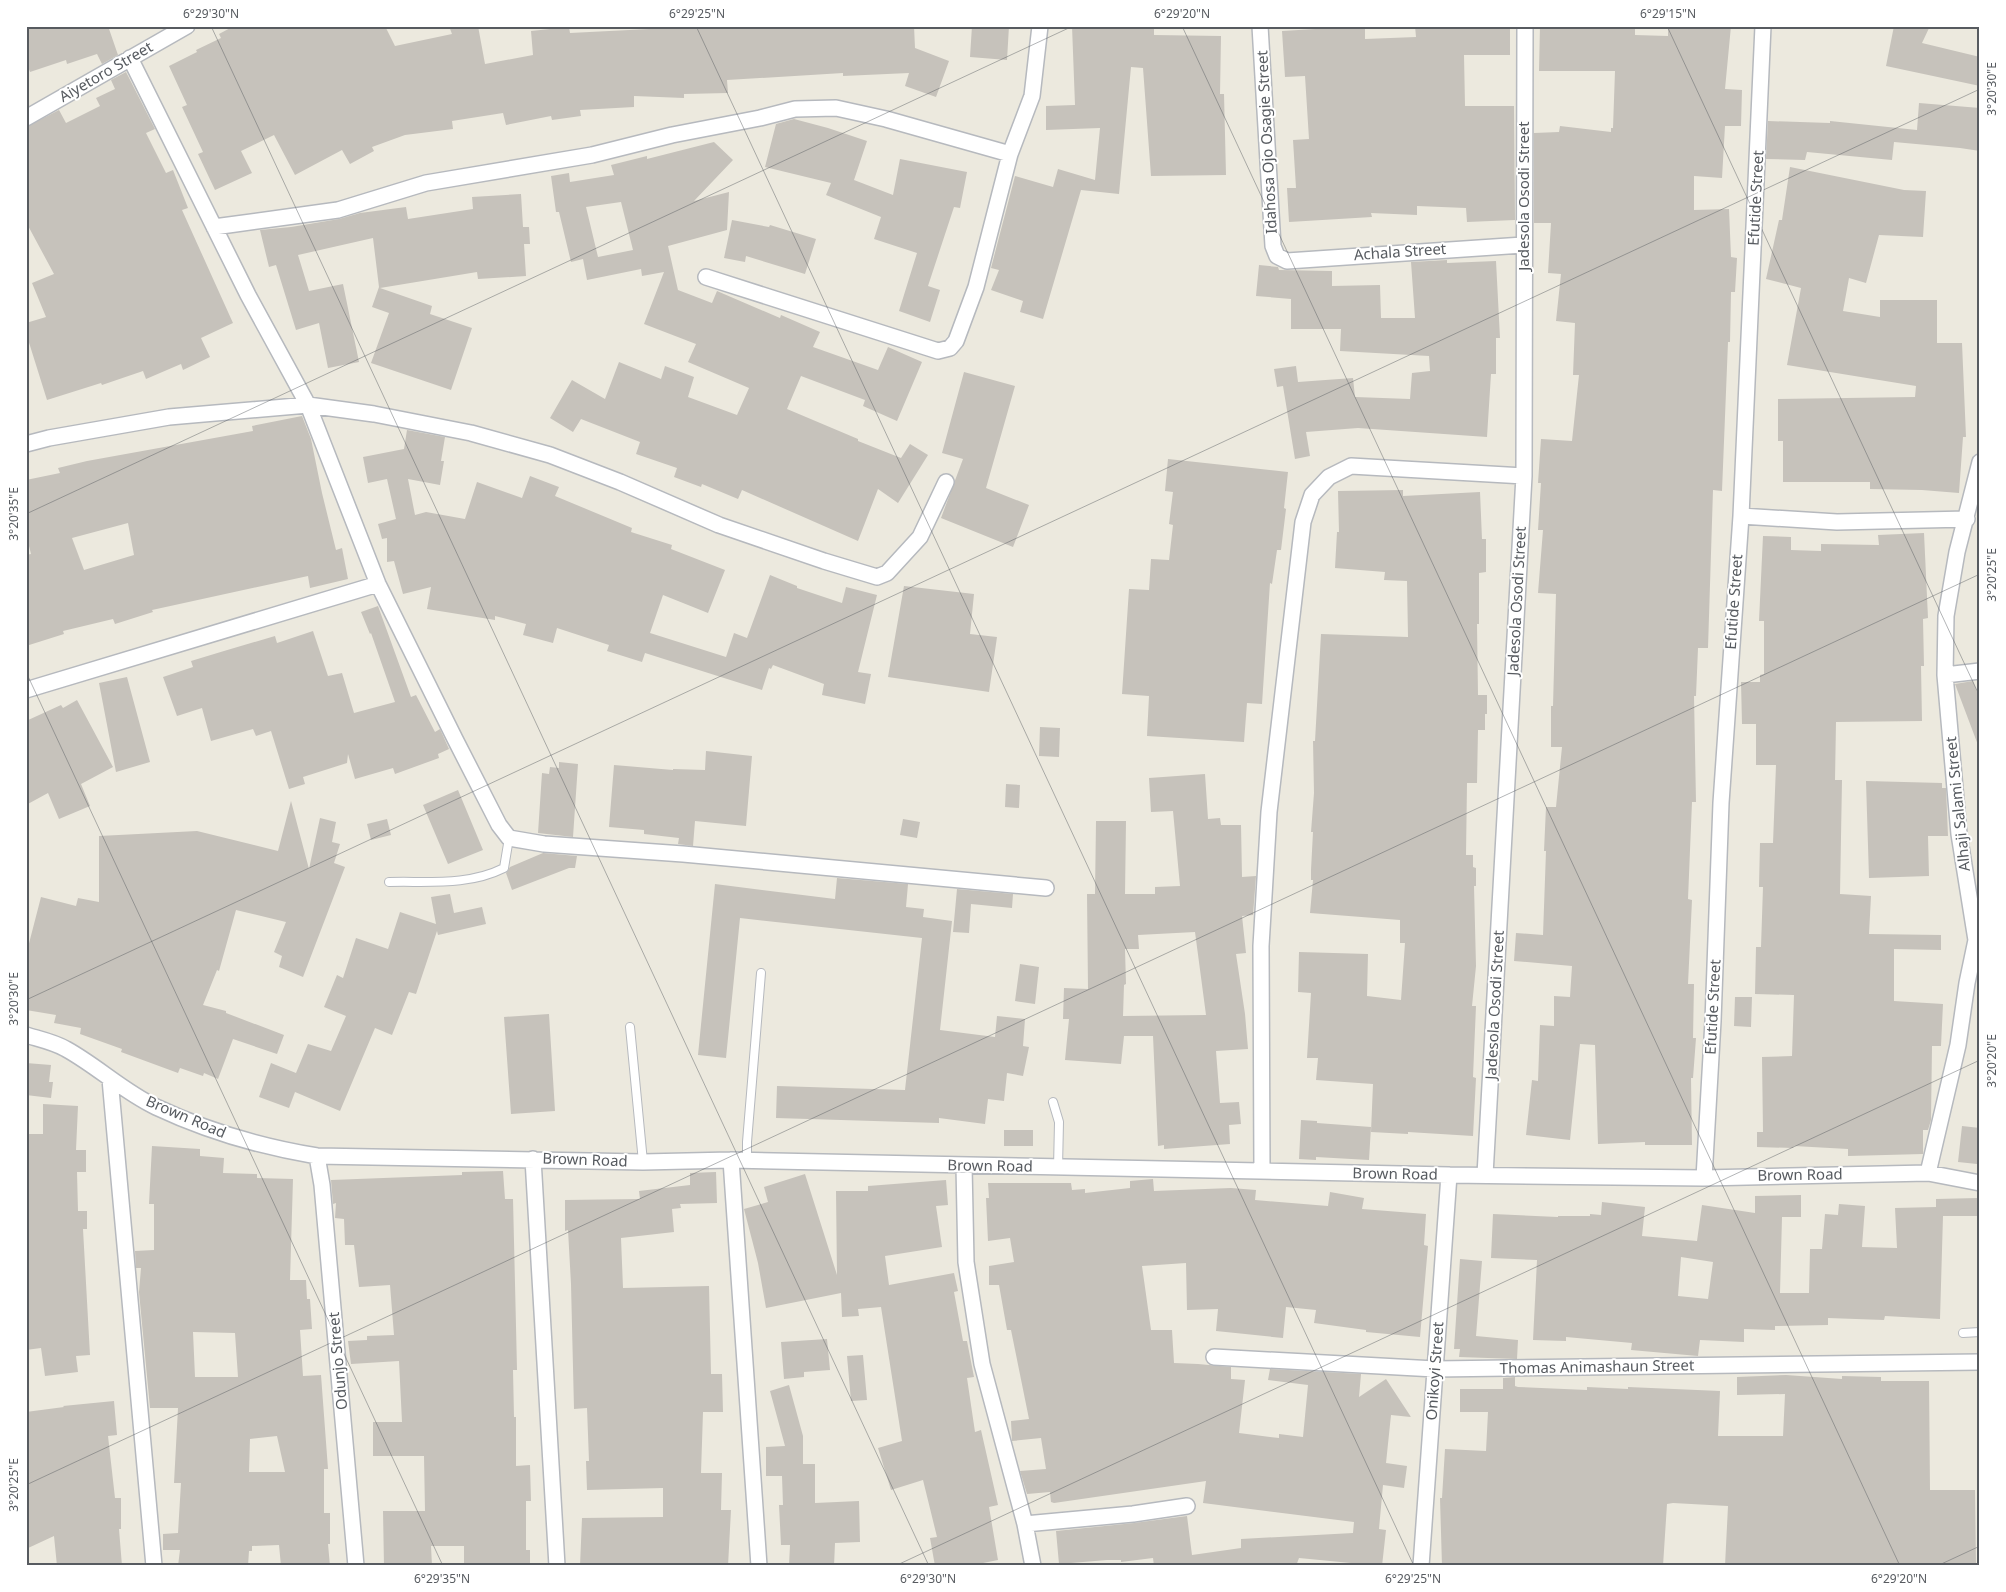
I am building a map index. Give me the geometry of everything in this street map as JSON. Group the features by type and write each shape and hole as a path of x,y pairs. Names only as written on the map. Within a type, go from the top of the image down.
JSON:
{"street":[{"path":"706,277 938,350 950,348 956,341 976,287 1010,154 1032,96 1040,26"},
{"name":"Idahosa Ojo Osagie Street","path":"1260,26 1273,246 1277,256"},
{"name":"Jadesola Osodi Street","path":"1485,1175 1524,476 1523,245 1525,26"},
{"name":"Efutide Street","path":"1704,1178 1713,1021 1721,803 1741,516 1763,26"},
{"name":"Aiyetoro Street","path":"26,118 184,27"},
{"path":"130,58 248,295 308,405 378,584 454,739 508,838 544,844 683,854 1046,888"},
{"path":"214,226 338,210 426,183 592,155 672,135 760,118 795,109 836,108 945,135 1010,154"},
{"name":"Achala Street","path":"1277,256 1287,261 1523,245"},
{"path":"26,444 49,438 169,417 308,405 374,414 471,433 550,455 620,482 720,525 824,562 876,577 887,573 920,537 946,482"},
{"name":"Alhaji Salami Street","path":"1928,1174 1958,1045 1967,983 1978,939 1959,834 1945,675 1946,616 1956,552 1967,519 1980,462"},
{"path":"1262,1170 1262,946 1269,812 1302,522 1312,495 1329,477 1351,466 1524,476"},
{"path":"1741,516 1837,522 1967,519"},
{"path":"26,690 378,584"},
{"path":"1945,675 1980,671"},
{"name":"Brown Road","path":"26,1035 65,1048 155,1107 231,1136 277,1149 317,1156 643,1162 731,1160 1058,1168 1704,1178 1928,1174 1980,1184"},
{"path":"110,1079 154,1566"},
{"name":"Odunjo Street","path":"317,1156 322,1185 356,1566"},
{"path":"533,1159 557,1566"},
{"path":"731,1160 759,1566"},
{"path":"964,1166 966,1262 982,1364 1025,1524 1033,1566"},
{"name":"Onikoyi Street","path":"1421,1566 1449,1175"},
{"name":"Thomas Animashaun Street","path":"1214,1357 1435,1369 1980,1362"},
{"path":"1025,1524 1134,1514 1186,1506"}],"lane":[{"path":"389,882 468,881 488,877 504,868 508,838"},
{"path":"747,1161 761,973"},
{"path":"630,1027 643,1162"},
{"path":"1053,1102 1059,1122 1058,1168"},
{"path":"1963,1333 1980,1332"}],"building":[{"path":"26,26 108,26 118,55 102,64 97,54 67,64 66,60 30,72 26,61"},
{"path":"234,26 385,26 395,46 452,34 449,26 478,26 485,64 533,55 531,31 569,27 570,33 649,29 649,26 914,26 915,48 949,61 936,97 905,86 909,73 843,76 843,73 727,80 728,93 684,94 684,98 634,96 634,107 580,110 581,116 552,120 551,116 506,125 503,113 452,121 453,129 405,135 372,147 374,151 350,164 342,150 295,175 274,135 241,151 252,173 215,190 198,154 203,152 182,107 187,105 169,66 221,38 219,34"},
{"path":"972,26 1009,26 1007,60 970,57"},
{"path":"1072,26 1154,26 1154,35 1221,36 1220,94 1224,94 1226,175 1151,176 1143,68 1131,67 1119,194 1081,190 1043,319 1020,312 1023,301 991,290 999,270 991,268 1015,176 1053,187 1058,169 1095,180 1100,128 1046,130 1046,106 1075,105"},
{"path":"1365,26 1365,39 1416,37 1415,26 1510,26 1510,55 1464,55 1465,106 1514,106 1515,220 1467,222 1466,208 1417,206 1417,215 1371,213 1372,217 1289,222 1287,188 1296,188 1293,140 1309,139 1305,76 1285,77 1282,31"},
{"path":"1540,26 1635,26 1635,35 1668,36 1668,26 1731,26 1725,89 1742,90 1741,126 1725,126 1722,178 1694,176 1694,210 1729,209 1731,257 1737,258 1735,292 1731,292 1722,491 1713,490 1708,648 1698,648 1696,696 1694,696 1696,802 1692,802 1688,899 1692,900 1688,984 1694,984 1693,1038 1696,1038 1693,1078 1691,1078 1692,1145 1645,1145 1645,1142 1598,1144 1595,1045 1580,1044 1570,1140 1526,1135 1532,1080 1538,1081 1540,1025 1554,1026 1554,996 1570,997 1572,966 1514,961 1516,933 1543,935 1546,807 1556,807 1562,747 1551,747 1556,594 1538,593 1543,530 1538,530 1541,483 1538,483 1541,439 1572,441 1579,375 1573,375 1575,323 1556,321 1561,274 1548,273 1551,223 1534,223 1534,133 1559,132 1560,126 1611,132 1611,128 1613,128 1615,71 1539,71"},
{"path":"1894,26 1930,26 1922,43 1980,57 1980,86 1886,66"},
{"path":"126,72 155,129 146,133 166,173 173,170 188,208 182,210 233,323 201,338 210,357 183,370 181,364 146,379 143,371 102,385 101,383 47,400 26,333 26,323 46,317 32,283 54,274 26,222 26,127 59,110 66,123 100,106 96,98 115,89 111,80"},
{"path":"1919,103 1980,108 1980,151 1894,142 1892,160 1807,152 1805,160 1766,159 1768,121 1830,123 1830,121 1917,130"},
{"path":"794,119 867,141 854,180 893,195 900,159 967,172 960,208 954,207 928,286 940,290 930,322 899,311 917,253 874,239 881,217 826,195 831,183 765,167 776,124"},
{"path":"714,142 733,160 694,201 729,192 727,230 668,246 678,290 712,303 717,291 780,318 781,315 820,332 813,347 878,370 888,347 922,362 897,421 863,406 865,400 801,376 787,409 901,458 910,444 928,455 898,503 878,489 858,541 742,490 738,499 702,484 701,487 674,477 677,468 636,454 640,442 581,419 573,432 550,418 572,380 605,399 619,362 661,379 665,366 694,377 688,397 737,415 749,388 688,362 696,344 644,324 664,272 642,276 641,269 587,280 583,259 571,262 559,212 556,212 551,176 569,173 570,182 614,175 611,165 647,156 647,159","holes":["621,202 633,250 598,257 586,207"]},
{"path":"1790,167 1904,190 1926,191 1923,237 1879,235 1866,283 1849,278 1843,311 1880,317 1880,300 1937,300 1937,343 1962,343 1966,437 1963,437 1959,493 1870,489 1870,482 1783,482 1783,441 1778,441 1778,399 1915,397 1916,386 1787,365 1801,288 1766,279 1779,220 1782,220"},
{"path":"521,194 523,227 529,227 530,244 524,244 526,276 478,279 477,272 380,288 432,306 430,314 472,328 451,390 371,363 389,313 372,307 379,287 373,238 298,255 309,291 343,284 359,362 328,368 319,323 296,330 276,265 269,267 260,230 291,227 339,219 360,213 406,207 408,219 473,209 472,197"},
{"path":"732,220 769,227 770,225 816,239 805,274 746,256 745,262 724,258"},
{"path":"1447,260 1447,263 1496,261 1500,338 1496,338 1496,374 1491,374 1487,437 1358,428 1306,432 1310,456 1295,459 1283,386 1277,387 1274,369 1296,366 1298,382 1353,378 1355,397 1410,399 1412,373 1430,371 1429,356 1340,351 1341,329 1291,329 1291,299 1256,296 1259,265 1278,267 1279,270 1332,271 1332,286 1380,285 1381,318 1415,318 1411,262"},
{"path":"964,372 1015,386 986,488 1029,505 1013,547 941,518 963,459 942,453"},
{"path":"302,416 311,439 336,550 342,548 348,579 310,588 308,576 152,610 153,612 115,624 113,619 63,631 64,634 26,646 26,555 31,554 26,534 26,480 60,473 58,468 87,461 253,431 252,426","holes":["128,523 134,555 84,570 72,538"]},
{"path":"407,430 445,437 440,485 408,479 415,515 426,512 465,519 477,482 522,498 530,476 559,487 555,496 632,528 631,532 672,545 671,549 725,570 708,613 663,595 650,633 726,657 734,633 747,638 770,575 797,586 797,588 842,603 846,587 877,595 858,672 871,674 865,704 822,695 824,684 773,665 771,669 769,668 762,690 645,653 642,662 607,651 609,645 557,628 553,643 523,635 526,624 495,616 495,620 427,609 431,587 403,594 394,561 387,562 387,538 382,539 378,524 396,519 387,479 368,483 363,457 404,449"},
{"path":"1168,459 1288,472 1281,550 1277,550 1272,584 1270,583 1262,704 1247,703 1244,742 1147,736 1149,696 1122,694 1129,589 1149,590 1151,559 1169,560 1173,525 1169,524 1173,492 1165,491"},
{"path":"1403,490 1403,496 1480,492 1482,539 1486,539 1486,572 1479,573 1479,624 1477,624 1478,695 1487,695 1487,714 1485,714 1485,730 1478,730 1477,783 1467,783 1466,855 1473,855 1473,867 1476,868 1476,886 1474,886 1476,966 1472,1006 1476,1006 1473,1077 1476,1078 1473,1136 1371,1132 1373,1084 1316,1080 1318,1058 1307,1058 1311,993 1298,992 1299,952 1368,954 1367,996 1401,1000 1405,943 1400,943 1400,920 1310,913 1313,880 1311,880 1311,870 1313,832 1311,832 1314,793 1313,741 1315,741 1321,634 1408,637 1407,581 1384,580 1385,572 1335,568 1337,532 1339,532 1338,491"},
{"path":"1924,533 1928,618 1923,619 1924,666 1921,666 1922,721 1836,722 1835,780 1842,780 1840,894 1871,896 1869,934 1941,935 1941,950 1894,949 1894,1001 1943,1004 1941,1046 1932,1046 1931,1120 1928,1130 1923,1130 1923,1154 1848,1156 1848,1149 1794,1146 1793,1148 1757,1147 1757,1132 1763,1132 1762,1057 1792,1056 1794,995 1755,994 1756,947 1761,947 1763,887 1759,887 1760,843 1773,843 1776,765 1756,765 1756,724 1742,724 1741,682 1760,682 1760,675 1764,674 1764,621 1759,621 1763,536 1791,537 1791,550 1821,551 1821,544 1879,545 1878,535"},
{"path":"904,586 974,594 970,634 997,637 989,692 888,677"},
{"path":"378,606 411,697 416,695 435,732 440,729 449,749 438,754 439,758 395,774 393,768 355,779 348,754 347,763 303,777 305,784 289,789 271,731 256,736 253,729 211,741 202,708 177,716 163,677 193,667 191,661 275,636 277,643 313,631 328,676 342,673 354,713 395,702 371,633 361,612"},
{"path":"127,677 150,762 116,772 99,683"},
{"path":"1973,681 1980,700 1978,745 1955,684"},
{"path":"77,700 113,767 81,784 90,806 59,819 48,793 26,805 26,721 61,705 63,708"},
{"path":"1040,727 1060,728 1059,757 1039,756"},
{"path":"706,751 752,756 746,826 695,821 693,846 678,844 679,838 644,834 644,830 609,827 614,765 673,770 705,770"},
{"path":"559,762 578,764 573,837 538,833 542,773 549,774 550,767 559,768"},
{"path":"1205,774 1208,819 1220,818 1221,825 1241,825 1242,877 1256,876 1253,915 1242,916 1246,953 1236,954 1248,1049 1216,1051 1220,1103 1239,1102 1241,1124 1229,1125 1230,1144 1164,1149 1164,1145 1158,1146 1153,1036 1124,1036 1121,1064 1065,1060 1069,1019 1063,1019 1064,988 1088,989 1087,894 1095,894 1096,821 1126,821 1125,894 1155,894 1155,887 1180,886 1173,811 1151,812 1149,778","holes":["1195,932 1206,1015 1123,1016 1124,985 1126,984 1125,949 1139,949 1138,935"]},
{"path":"1866,781 1942,783 1942,788 1946,788 1948,836 1928,836 1929,876 1869,878"},
{"path":"1006,784 1020,785 1019,808 1005,807"},
{"path":"458,790 483,850 448,864 423,805"},
{"path":"291,801 309,869 320,818 336,822 332,842 340,844 334,863 345,867 303,977 279,967 282,956 274,952 286,922 236,910 219,971 217,970 203,1005 226,1011 226,1013 284,1035 277,1054 233,1039 218,1079 204,1073 203,1076 180,1068 178,1073 121,1052 122,1049 80,1034 81,1028 54,1023 56,1015 26,1010 26,955 41,897 76,906 78,898 99,902 99,836 197,831 278,851"},
{"path":"387,819 391,835 371,840 367,824"},
{"path":"903,819 920,822 917,838 900,835"},
{"path":"543,853 577,856 575,868 569,868 512,890 506,873 510,867"},
{"path":"837,878 908,884 906,907 924,909 923,917 952,921 940,1030 995,1037 997,1016 1025,1019 1023,1046 1029,1047 1023,1076 1007,1073 1004,1101 988,1099 985,1124 939,1118 939,1123 776,1118 777,1086 905,1090 922,938 740,918 726,1058 698,1055 715,884 835,899"},
{"path":"957,889 1013,894 1012,908 971,904 969,933 953,932"},
{"path":"450,894 454,913 482,907 486,924 438,935 437,931 416,994 409,992 392,1035 375,1028 340,1111 295,1092 289,1108 259,1097 271,1063 296,1073 308,1044 331,1051 346,1016 324,1007 337,975 343,978 356,938 388,949 400,912 436,924 431,897"},
{"path":"1020,964 1039,967 1035,1004 1015,1001"},
{"path":"1735,997 1752,997 1751,1027 1734,1026"},
{"path":"549,1014 555,1111 511,1114 504,1017"},
{"path":"26,1063 51,1065 49,1082 53,1082 51,1098 26,1095"},
{"path":"43,1104 78,1106 76,1150 86,1150 86,1172 77,1172 78,1211 87,1211 87,1229 83,1229 90,1355 76,1356 78,1372 45,1376 41,1348 26,1350 26,1134 43,1134"},
{"path":"1301,1120 1371,1127 1369,1160 1316,1157 1316,1160 1299,1159"},
{"path":"1962,1126 1980,1128 1977,1164 1958,1162"},
{"path":"1004,1130 1033,1130 1033,1146 1004,1146"},
{"path":"152,1146 200,1149 200,1156 224,1158 223,1173 257,1174 257,1178 293,1179 290,1280 306,1280 307,1299 310,1299 312,1329 300,1330 303,1376 321,1375 328,1469 324,1469 324,1513 330,1513 330,1544 328,1544 330,1566 281,1566 279,1545 252,1546 252,1551 249,1551 248,1566 178,1566 180,1550 163,1550 163,1534 178,1533 181,1483 174,1483 178,1408 150,1408 139,1292 141,1268 136,1268 135,1251 154,1250 154,1204 149,1204","holes":["193,1332 235,1333 238,1377 195,1377","277,1436 285,1472 249,1472 250,1439"]},
{"path":"503,1171 505,1199 513,1199 517,1370 513,1370 514,1417 516,1417 516,1466 530,1465 531,1501 526,1501 526,1550 530,1550 530,1566 464,1566 464,1546 431,1546 432,1566 384,1566 383,1511 425,1511 424,1456 373,1456 373,1422 402,1422 399,1361 351,1364 348,1341 367,1340 367,1336 394,1335 390,1285 359,1287 354,1245 345,1245 344,1219 335,1218 336,1203 333,1204 331,1180 462,1175 462,1172"},
{"path":"716,1172 717,1203 680,1204 681,1208 672,1209 674,1232 621,1238 623,1288 709,1286 711,1374 722,1374 723,1412 703,1412 701,1473 722,1473 721,1510 731,1510 728,1566 580,1566 582,1518 663,1517 663,1488 587,1490 586,1461 589,1461 587,1408 574,1409 571,1284 568,1230 565,1231 565,1200 640,1199 639,1191 690,1185 690,1173"},
{"path":"805,1174 837,1275 836,1191 868,1191 868,1186 946,1180 948,1205 936,1206 942,1247 885,1256 889,1285 954,1273 958,1291 954,1292 963,1341 967,1341 974,1377 967,1378 975,1432 981,1430 998,1505 989,1507 998,1560 968,1566 935,1566 930,1538 937,1537 923,1480 891,1490 878,1448 902,1441 881,1307 858,1309 859,1316 842,1317 841,1293 766,1308 758,1263 744,1209 768,1202 764,1187"},
{"path":"1153,1179 1154,1191 1231,1188 1256,1190 1255,1200 1328,1206 1330,1192 1364,1198 1362,1209 1426,1214 1424,1245 1428,1246 1420,1337 1366,1332 1366,1330 1314,1323 1316,1310 1286,1307 1283,1338 1216,1331 1218,1309 1187,1310 1186,1263 1142,1266 1151,1330 1172,1330 1174,1363 1231,1367 1231,1379 1245,1380 1239,1433 1279,1438 1279,1434 1303,1437 1308,1385 1268,1380 1270,1369 1361,1374 1359,1397 1386,1379 1411,1417 1391,1415 1386,1463 1407,1466 1404,1488 1383,1485 1379,1529 1386,1530 1382,1566 1299,1558 1296,1566 1154,1566 1153,1558 1121,1562 1121,1560 1107,1560 1059,1564 1056,1531 1187,1516 1192,1555 1241,1548 1241,1539 1353,1533 1354,1522 1203,1503 1206,1481 1054,1503 1051,1502 1050,1492 1027,1494 1020,1471 1046,1469 1041,1438 1012,1441 1011,1421 1029,1419 1011,1330 1007,1330 999,1285 989,1285 989,1266 1014,1262 1010,1238 988,1241 986,1198 989,1198 988,1183 1071,1183 1072,1190 1085,1189 1085,1193 1130,1188 1130,1181"},
{"path":"1801,1195 1801,1217 1782,1217 1780,1293 1809,1293 1810,1249 1822,1249 1825,1214 1838,1215 1839,1204 1865,1206 1862,1247 1897,1248 1895,1208 1936,1207 1936,1199 1978,1198 1979,1216 1943,1216 1940,1319 1885,1316 1884,1320 1828,1318 1828,1325 1775,1326 1775,1330 1744,1329 1744,1342 1700,1340 1698,1356 1631,1350 1632,1343 1566,1337 1566,1341 1533,1340 1537,1260 1491,1258 1493,1214 1558,1217 1590,1216 1590,1214 1601,1215 1602,1202 1645,1207 1642,1236 1697,1241 1702,1205 1755,1213 1755,1196","holes":["1681,1257 1713,1262 1708,1299 1678,1296"]},
{"path":"1460,1259 1482,1261 1476,1336 1518,1340 1517,1359 1459,1357 1460,1349 1454,1349"},
{"path":"827,1339 830,1370 804,1372 804,1377 784,1379 781,1342"},
{"path":"863,1355 867,1400 851,1401 847,1356"},
{"path":"1786,1375 1842,1379 1842,1376 1881,1377 1881,1381 1929,1381 1930,1490 1975,1490 1976,1565 1866,1563 1866,1566 1725,1566 1728,1506 1673,1503 1667,1504 1663,1566 1442,1566 1440,1498 1442,1498 1445,1449 1486,1451 1488,1412 1460,1412 1460,1389 1503,1389 1503,1378 1515,1377 1515,1386 1518,1387 1587,1390 1587,1387 1628,1389 1628,1387 1720,1391 1718,1436 1783,1436 1785,1394 1737,1395 1737,1377"},
{"path":"789,1385 803,1436 803,1464 815,1464 815,1503 859,1501 860,1542 835,1543 834,1566 789,1566 790,1545 781,1545 779,1505 783,1505 782,1476 766,1476 766,1447 785,1446 770,1391"},
{"path":"114,1401 117,1435 108,1436 115,1498 121,1498 121,1529 119,1529 122,1566 57,1566 54,1536 26,1549 26,1412"}]}
